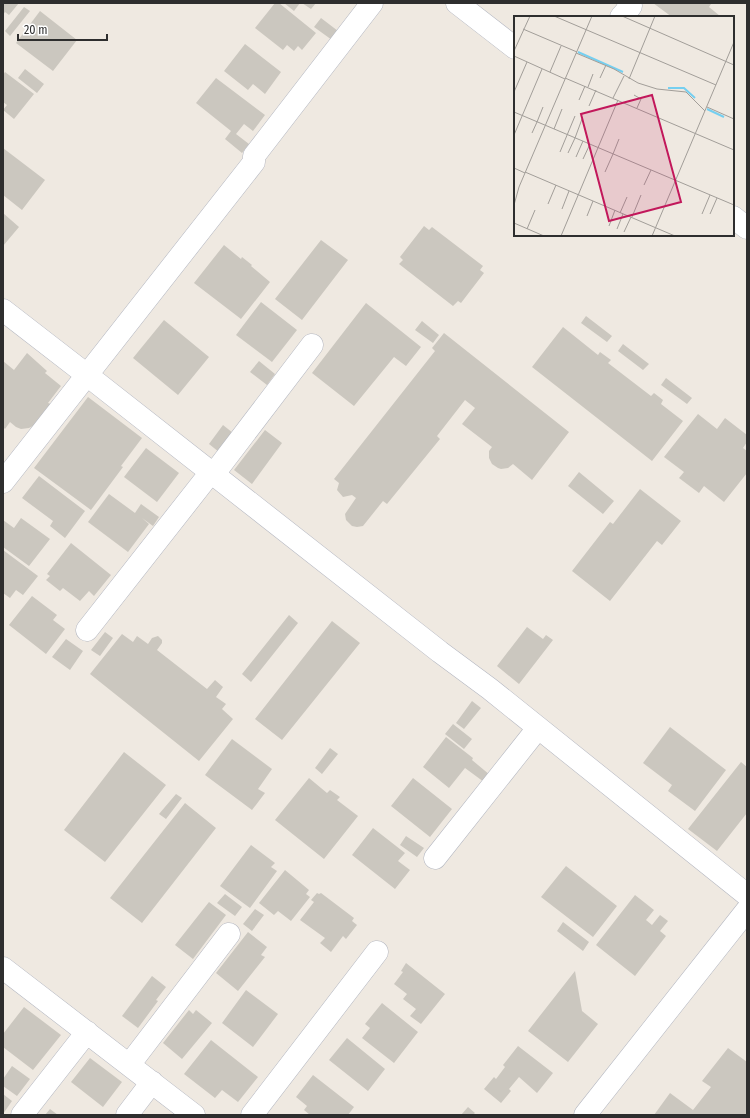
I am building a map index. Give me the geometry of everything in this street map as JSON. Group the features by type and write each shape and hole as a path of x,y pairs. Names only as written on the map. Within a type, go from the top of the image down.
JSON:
{"street":[{"path":"3,482 254,162 254,156 372,3"},
{"path":"457,3 514,47"},
{"path":"623,16 631,6 628,3"},
{"path":"734,218 747,228"},
{"path":"5,316 87,375 440,652 490,689 747,895"},
{"path":"87,630 312,346"},
{"path":"435,858 538,728"},
{"path":"585,1115 747,910"},
{"path":"129,1065 229,934"},
{"path":"252,1115 377,952"},
{"path":"3,968 194,1115"},
{"path":"22,1115 86,1032"},
{"path":"127,1115 152,1082"}],"building":[{"path":"3,3 19,3 9,15 5,12 3,15"},
{"path":"275,3 279,3 316,33 302,50 298,46 294,51 287,45 283,50 255,28"},
{"path":"284,3 300,3 294,11"},
{"path":"302,3 316,3 311,9"},
{"path":"653,3 711,3 709,7 720,16 671,16"},
{"path":"24,7 30,11 10,36 5,31"},
{"path":"40,11 77,40 53,71 16,43"},
{"path":"321,18 338,31 332,40 314,27"},
{"path":"245,44 281,72 265,94 253,84 248,90 224,71"},
{"path":"25,69 44,84 37,93 18,78"},
{"path":"5,72 34,94 14,119 3,110 7,105 3,102 3,75"},
{"path":"216,78 265,115 253,131 244,124 236,134 249,144 242,153 225,139 231,131 196,103"},
{"path":"3,148 45,180 22,210 3,195"},
{"path":"3,213 19,227 3,246"},
{"path":"424,226 429,230 432,227 483,266 480,270 484,273 461,303 458,301 453,306 399,264 403,260 400,257"},
{"path":"321,240 348,260 302,320 275,299"},
{"path":"224,245 241,259 242,257 252,265 251,266 270,282 241,319 194,283"},
{"path":"261,302 297,330 272,362 236,335"},
{"path":"366,303 421,347 406,366 394,357 354,406 312,373"},
{"path":"586,316 612,336 607,342 581,323"},
{"path":"164,320 209,357 178,395 133,358"},
{"path":"422,321 439,335 433,343 415,330"},
{"path":"563,327 598,355 600,352 611,360 608,363 651,396 654,393 663,400 661,404 683,421 652,461 532,367"},
{"path":"444,333 569,432 532,480 513,464 508,468 501,469 492,464 489,458 489,451 492,447 462,424 475,408 465,400 437,436 440,439 387,504 383,501 363,526 352,526 346,520 345,514 356,498 352,495 343,497 337,490 339,483 334,479 435,351 432,348"},
{"path":"623,344 649,364 643,370 618,351"},
{"path":"27,353 47,371 45,373 61,386 48,403 51,404 33,426 21,429 10,422 5,429 3,427 3,361 14,370"},
{"path":"259,361 275,374 267,385 250,372"},
{"path":"666,378 692,398 687,404 661,385"},
{"path":"88,397 142,438 121,466 123,467 91,510 34,468"},
{"path":"698,414 717,429 725,418 747,435 747,442 743,448 747,451 747,473 724,502 704,486 699,493 679,478 684,472 664,457"},
{"path":"223,425 233,433 219,452 209,444"},
{"path":"265,430 282,443 252,484 234,470"},
{"path":"146,448 179,473 157,502 124,477"},
{"path":"579,472 614,501 603,514 568,486"},
{"path":"39,476 85,511 65,538 50,526 53,521 22,498"},
{"path":"640,489 681,521 662,545 657,541 610,601 572,571 610,522 613,524"},
{"path":"109,494 135,513 141,504 159,517 153,526 142,518 149,524 128,552 88,522"},
{"path":"21,518 50,539 29,566 3,547 3,520 14,528"},
{"path":"71,543 111,575 94,596 89,591 80,601 63,588 60,591 46,580 50,576 47,574"},
{"path":"3,550 38,576 23,595 16,590 10,598 3,593"},
{"path":"32,596 57,615 53,620 65,629 46,654 9,625"},
{"path":"289,615 298,623 251,682 242,674"},
{"path":"332,621 360,643 282,740 255,719"},
{"path":"527,627 543,639 546,635 553,640 519,684 497,666"},
{"path":"105,632 113,638 100,656 91,650"},
{"path":"122,634 133,642 137,636 148,644 152,638 158,636 162,640 162,643 157,650 207,689 215,680 223,687 216,697 226,704 222,709 233,719 199,761 90,674"},
{"path":"66,639 83,651 70,670 52,657"},
{"path":"472,701 481,708 464,729 456,723"},
{"path":"453,724 472,739 464,749 445,734"},
{"path":"670,727 726,770 695,811 668,791 672,785 643,763"},
{"path":"446,737 473,758 472,760 490,775 484,782 465,768 449,788 423,767"},
{"path":"232,739 272,769 258,789 265,793 252,810 205,775"},
{"path":"330,748 338,754 322,774 315,768"},
{"path":"124,752 166,785 105,862 64,830"},
{"path":"741,762 747,767 747,813 717,851 688,829"},
{"path":"309,778 327,793 330,790 340,797 337,800 358,816 324,859 275,820"},
{"path":"413,778 452,809 430,837 391,806"},
{"path":"176,794 182,798 166,819 159,814"},
{"path":"185,803 216,828 142,923 110,898"},
{"path":"373,828 405,853 398,861 410,870 395,889 352,855"},
{"path":"406,836 424,848 417,857 400,845"},
{"path":"251,845 275,863 271,867 277,871 250,908 220,886"},
{"path":"566,866 617,906 593,937 541,897"},
{"path":"285,870 309,890 306,894 310,897 291,921 278,911 274,915 259,903"},
{"path":"317,893 321,893 354,918 352,921 357,925 346,939 343,936 331,952 320,943 325,938 300,920 314,902 311,900"},
{"path":"225,894 242,907 235,916 217,903"},
{"path":"635,895 654,910 646,920 652,925 660,915 668,921 660,931 666,936 635,976 596,945"},
{"path":"209,902 226,915 193,959 175,945"},
{"path":"255,909 264,915 252,931 243,924"},
{"path":"563,922 589,942 583,951 557,931"},
{"path":"248,932 267,947 261,955 265,957 238,991 216,973"},
{"path":"406,963 445,994 421,1024 410,1016 416,1009 403,999 407,994 394,984 403,972 401,971"},
{"path":"575,971 582,1011 598,1024 568,1062 528,1031"},
{"path":"152,976 166,987 156,1000 158,1001 138,1028 122,1016"},
{"path":"246,990 278,1014 253,1047 222,1023"},
{"path":"382,1003 418,1032 394,1063 362,1038 370,1028 365,1024"},
{"path":"24,1007 61,1035 33,1070 3,1047 3,1034"},
{"path":"189,1010 193,1014 196,1010 212,1023 182,1059 163,1043"},
{"path":"347,1038 385,1069 368,1091 329,1060"},
{"path":"211,1040 258,1077 238,1102 222,1090 215,1098 184,1074"},
{"path":"518,1046 553,1073 537,1093 519,1077 509,1089 511,1091 501,1103 484,1089 494,1077 496,1079 505,1067 503,1065"},
{"path":"728,1048 747,1062 747,1115 654,1115 670,1093 693,1110 711,1087 702,1081"},
{"path":"90,1058 122,1082 103,1107 71,1082"},
{"path":"12,1066 30,1079 17,1096 3,1086 3,1079"},
{"path":"313,1075 354,1107 348,1115 310,1115 304,1110 307,1106 296,1097"},
{"path":"3,1094 12,1101 3,1114"},
{"path":"468,1107 475,1113 473,1115 461,1115"},
{"path":"50,1109 58,1115 45,1115"}]}
